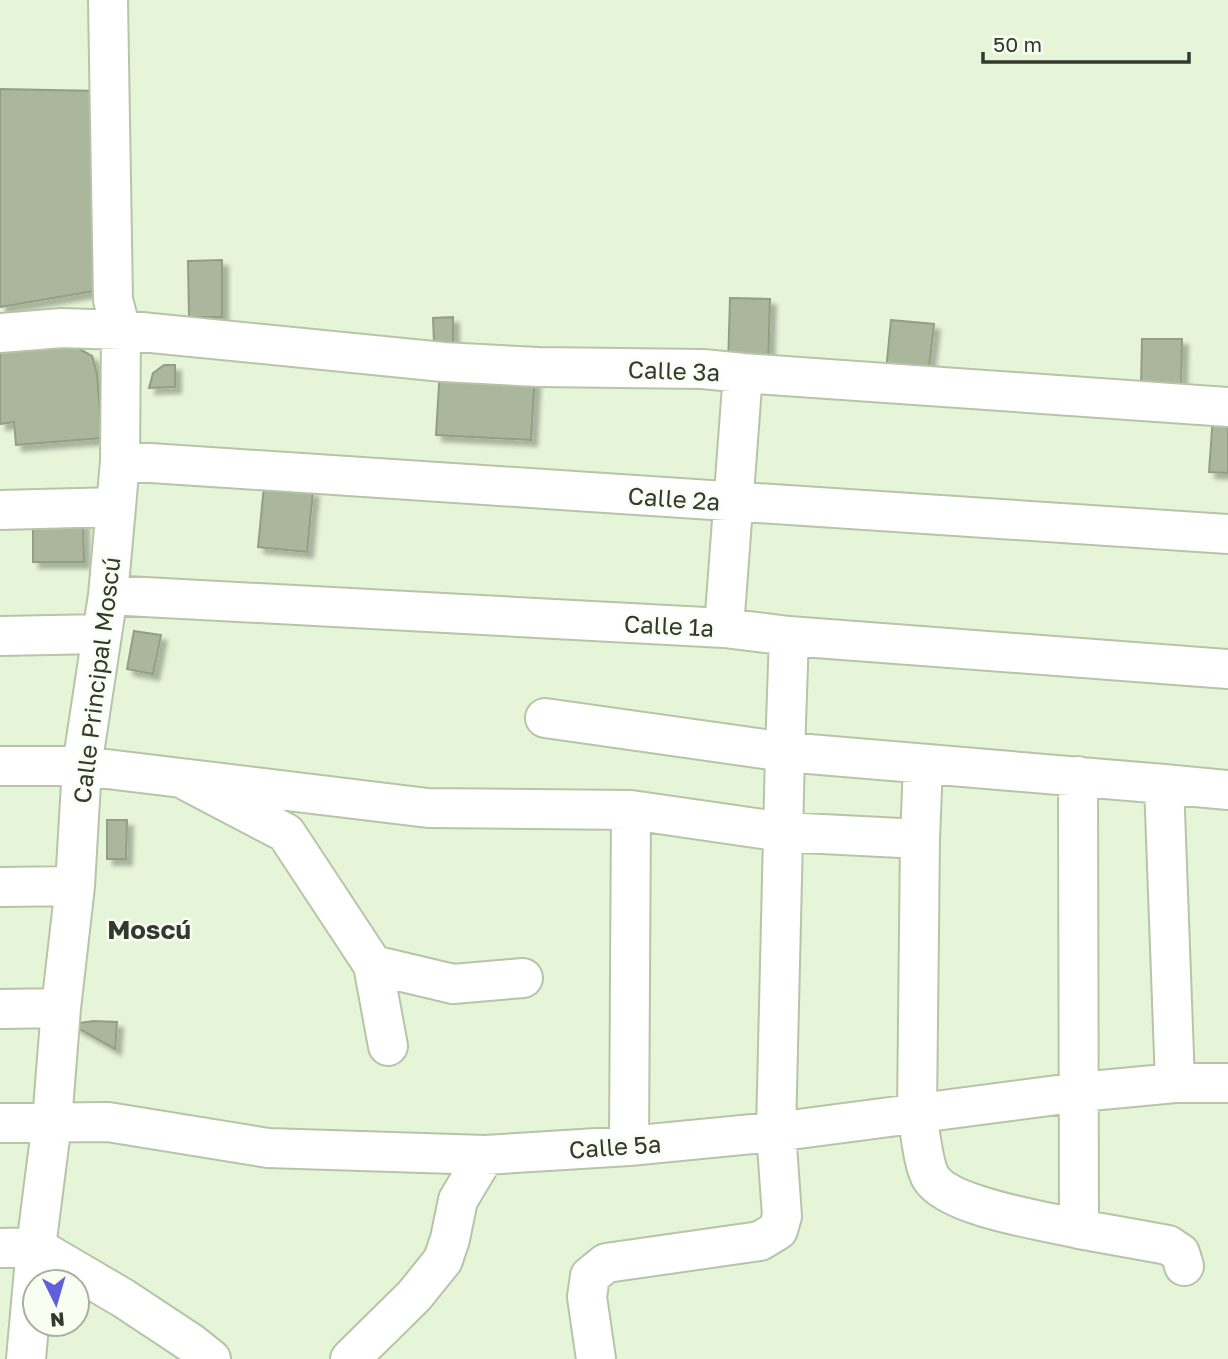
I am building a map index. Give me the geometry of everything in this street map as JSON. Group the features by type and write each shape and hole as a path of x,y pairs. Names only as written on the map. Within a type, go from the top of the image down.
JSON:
{"street":[{"name":"Calle Principal Moscú","path":"26,1359 18,1247 52,1122 61,1008 75,886 82,766 108,595 120,461 121,330 113,300 108,0"},
{"name":"Calle 3ª","path":"0,333 62,328 121,330 443,362 538,367 703,369 1228,407"},
{"path":"724,628 743,373"},
{"name":"Calle 2ª","path":"120,461 1228,534"},
{"path":"0,510 116,507"},
{"name":"Calle 1ª","path":"108,595 724,628 789,636 1228,669"},
{"path":"0,636 102,634"},
{"path":"596,1359 587,1297 590,1276 606,1263 760,1241 778,1230 782,1216 776,1132 789,636"},
{"path":"545,718 785,752 1228,790"},
{"path":"923,764 917,1113 924,1156 931,1178 952,1195 972,1204 1079,1229 1168,1245 1180,1253 1184,1266"},
{"path":"0,766 82,766 428,808 631,810 783,831 920,839"},
{"path":"1078,776 1079,1229"},
{"path":"181,778 286,832 373,965 388,1046"},
{"path":"1164,783 1175,1083"},
{"path":"629,1146 631,810"},
{"path":"0,887 75,886"},
{"path":"373,965 453,984 523,978"},
{"path":"0,1009 61,1008"},
{"name":"Calle 5ª","path":"0,1123 108,1122 268,1148 485,1155 629,1146 776,1132 1080,1092 1175,1083 1228,1083"},
{"path":"350,1359 414,1296 443,1260 458,1200 485,1155"},
{"path":"18,1247 124,1298 211,1359"}],"building":[{"path":"0,89 99,91 100,290 0,307"},
{"path":"222,260 222,317 189,317 188,261"},
{"path":"730,298 770,299 768,367 728,365"},
{"path":"453,317 453,342 434,343 433,318"},
{"path":"891,320 934,324 928,376 886,371"},
{"path":"1142,339 1182,339 1181,389 1141,388"},
{"path":"72,345 92,356 97,374 102,438 16,445 14,422 0,424 0,346"},
{"path":"164,365 175,365 175,387 149,388 153,373"},
{"path":"440,368 535,373 531,440 436,435"},
{"path":"1213,415 1228,416 1228,473 1209,472"},
{"path":"264,486 313,491 307,552 258,547"},
{"path":"83,522 84,562 33,562 33,523"},
{"path":"134,631 161,635 153,674 127,669"},
{"path":"107,820 127,820 126,859 107,859"},
{"path":"117,1022 115,1049 71,1024"}],"district":[{"name":"Moscú","path":"149,929"}]}
